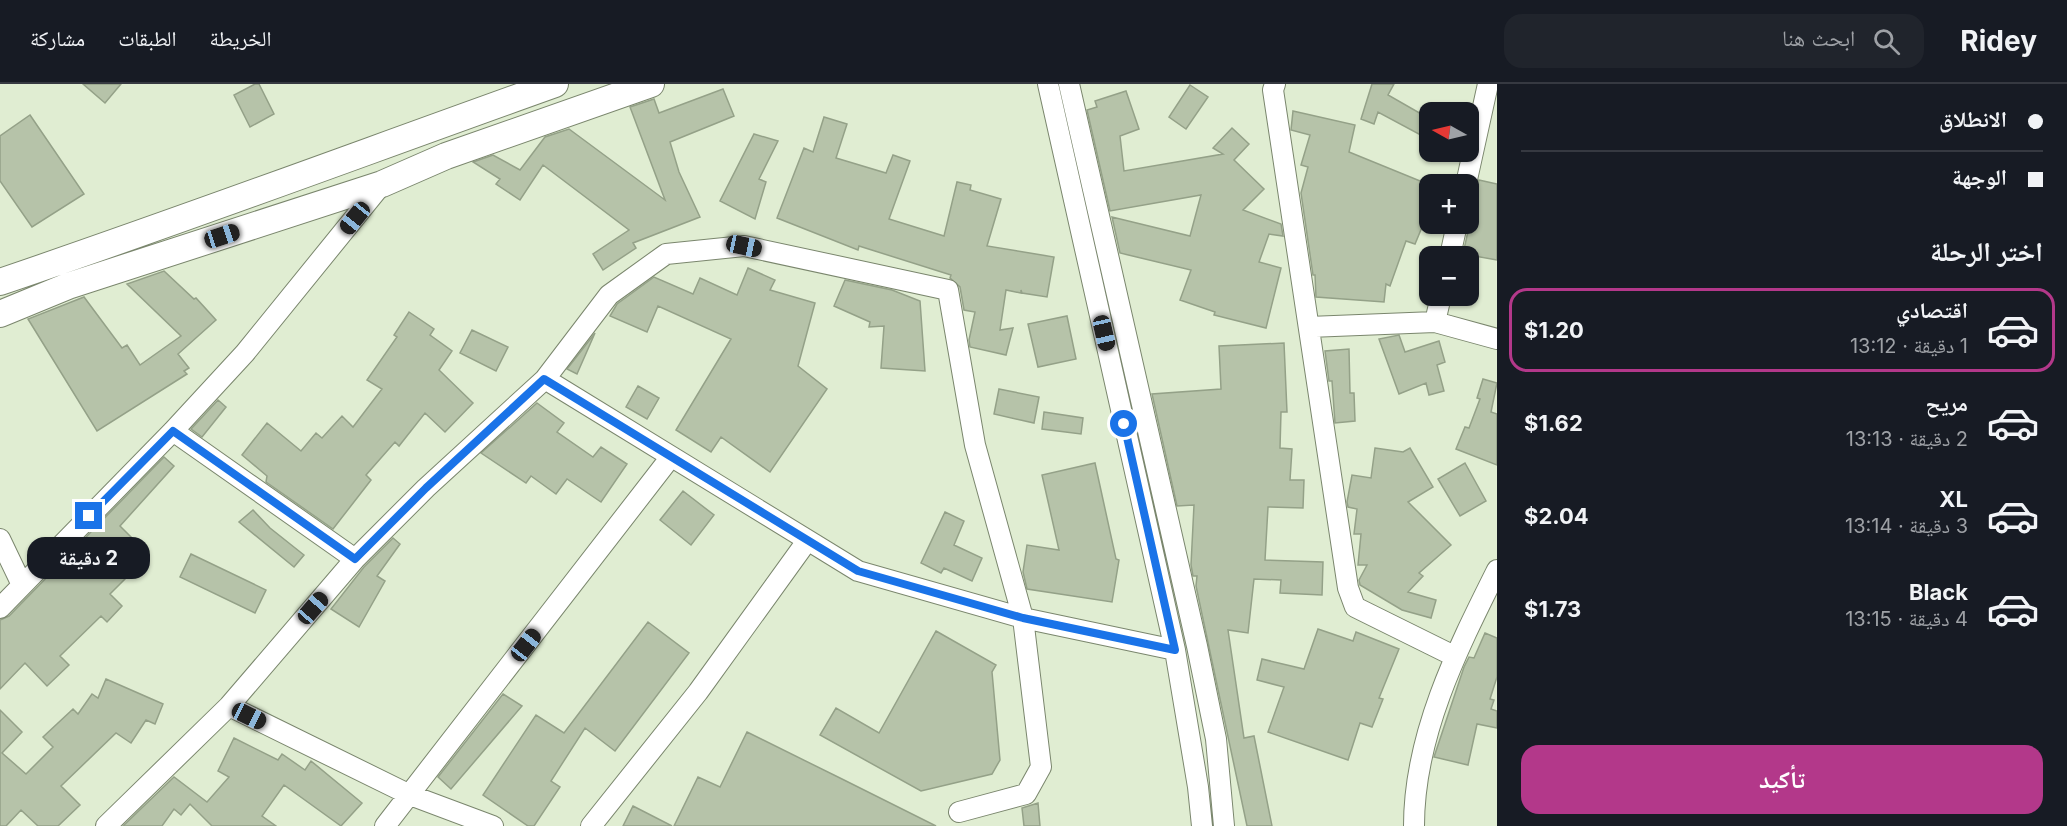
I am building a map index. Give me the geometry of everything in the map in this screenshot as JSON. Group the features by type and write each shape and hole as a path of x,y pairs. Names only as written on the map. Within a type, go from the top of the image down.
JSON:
{"street":[{"path":"0,282 147,232 305,172 378,149 555,84"},
{"path":"0,314 68,286 382,184 446,156 651,84"},
{"path":"1048,84 1175,650 1198,787 1202,826"},
{"path":"1069,84 1197,646 1216,739 1224,826"},
{"path":"1275,84 1273,90 1348,588 1355,607 1454,656"},
{"path":"1468,174 1488,84"},
{"path":"0,608 173,431 245,353 382,184 378,149"},
{"path":"106,826 229,706 355,559 426,488 544,379 609,295 666,254 744,246 948,290 975,445 1023,618 1041,767 1026,794 959,812"},
{"path":"1435,322 1439,306"},
{"path":"1309,327 1435,322 1497,339"},
{"path":"544,379 858,571 1023,618 1175,650"},
{"path":"173,431 355,559"},
{"path":"385,826 670,458"},
{"path":"0,539 22,585"},
{"path":"591,826 698,692 807,541"},
{"path":"1414,826 1418,766 1454,656 1497,570"},
{"path":"229,706 410,795 493,826"}],"building":[{"path":"83,84 121,84 105,103"},
{"path":"259,84 274,114 250,127 234,95"},
{"path":"1372,84 1394,84 1388,95 1419,113 1419,134 1378,112 1374,124 1361,119"},
{"path":"1190,85 1208,97 1186,129 1169,117"},
{"path":"723,89 734,116 670,142 679,172 700,217 633,243 636,248 603,270 593,254 629,230 543,165 520,200 496,184 500,179 473,162 493,155 520,170 545,137 569,129 665,200 630,107 654,99 659,113"},
{"path":"1126,91 1139,129 1120,136 1124,171 1223,154 1213,148 1232,128 1249,144 1234,160 1264,189 1243,210 1281,224 1283,236 1269,234 1259,262 1281,268 1266,328 1214,315 1215,312 1180,300 1191,270 1120,253 1112,217 1190,236 1201,195 1110,211 1087,110 1097,107 1095,101"},
{"path":"1293,111 1355,125 1349,152 1419,181 1419,234 1415,244 1406,241 1390,286 1386,284 1384,302 1316,297 1315,275 1313,275 1301,193 1308,167 1301,165 1310,135 1291,130"},
{"path":"30,115 84,194 32,227 0,181 0,136"},
{"path":"824,117 847,124 836,158 886,173 893,155 910,161 889,219 944,236 957,182 971,185 970,190 1001,199 987,246 1054,257 1047,297 1022,293 1021,290 1021,293 1006,290 1000,330 1013,328 1006,355 970,347 969,340 975,312 964,310 960,287 950,278 951,275 859,246 858,250 777,218 804,148 813,152"},
{"path":"754,134 778,141 759,179 766,182 755,219 720,201"},
{"path":"1479,180 1497,184 1497,260 1479,257 1479,246 1465,246 1467,234 1479,234"},
{"path":"748,268 775,280 770,290 815,303 798,366 827,389 770,472 721,437 711,452 676,430 731,339 658,306 647,332 610,316 617,304 654,277 693,294 700,278 737,295"},
{"path":"164,271 194,299 196,298 216,320 178,354 189,368 184,371 187,374 97,431 28,319 84,297 122,348 127,345 140,365 181,336 127,284"},
{"path":"845,280 892,290 920,301 925,371 881,368 884,326 869,327 870,322 834,306"},
{"path":"409,312 434,329 430,335 452,351 439,370 473,403 445,432 425,413 399,446 395,442 366,475 371,480 333,529 266,482 267,476 242,455 267,423 301,451 316,433 322,438 342,416 353,427 382,389 367,380 397,337 394,335"},
{"path":"1067,316 1076,359 1038,367 1028,324"},
{"path":"472,330 508,347 496,371 460,353"},
{"path":"595,333 577,374 567,369"},
{"path":"1399,335 1405,352 1439,341 1445,362 1437,365 1444,391 1429,395 1426,383 1399,394 1379,339"},
{"path":"1284,343 1287,412 1281,412 1280,448 1292,449 1290,480 1304,480 1303,508 1268,507 1265,560 1323,562 1322,595 1280,593 1281,580 1254,579 1248,633 1228,630 1244,738 1254,736 1272,826 1247,826 1196,586 1197,576 1193,576 1191,565 1194,505 1177,506 1152,394 1221,389 1219,346"},
{"path":"1349,349 1350,393 1354,393 1355,421 1335,423 1332,381 1329,381 1325,351"},
{"path":"1483,379 1497,383 1491,412 1497,414 1497,465 1456,449 1465,427 1469,428 1480,399 1477,398"},
{"path":"638,386 659,398 647,419 626,407"},
{"path":"999,389 1039,397 1034,423 994,414"},
{"path":"218,400 226,407 202,437 191,429"},
{"path":"537,403 564,423 557,432 593,457 601,447 627,464 601,502 567,479 556,494 531,476 526,483 481,453"},
{"path":"1044,412 1083,418 1081,434 1042,429"},
{"path":"1375,448 1403,452 1410,448 1433,487 1408,502 1451,545 1419,573 1423,576 1408,592 1436,600 1431,618 1402,610 1360,585 1359,580 1367,565 1358,565 1361,534 1354,534 1357,509 1348,507 1347,502 1352,475 1371,478"},
{"path":"164,457 174,466 120,526 149,555 110,594 122,606 107,622 101,616 60,656 69,665 47,686 25,663 0,689 0,620 9,616"},
{"path":"1095,463 1116,559 1119,560 1112,602 1027,589 1023,572 1027,545 1059,550 1042,475"},
{"path":"1465,463 1486,501 1460,516 1438,479"},
{"path":"683,491 714,515 691,545 660,520"},
{"path":"253,510 270,528 304,555 294,567 239,522"},
{"path":"945,512 964,521 954,545 982,558 972,581 944,568 941,573 921,563"},
{"path":"393,538 400,544 377,576 385,581 359,627 331,609 364,567"},
{"path":"191,554 266,590 255,613 180,577"},
{"path":"648,622 689,653 615,751 585,728 551,781 560,787 534,826 528,826 483,795 536,715 564,733"},
{"path":"1318,629 1353,641 1356,632 1399,649 1379,698 1383,699 1372,727 1360,723 1348,760 1268,732 1284,687 1257,680 1262,659 1304,669"},
{"path":"936,631 996,665 992,672 1000,760 992,774 921,791 820,735 836,708 879,733"},
{"path":"1485,633 1497,638 1497,677 1490,699 1494,700 1491,709 1497,711 1497,728 1477,724 1468,765 1434,757 1464,667 1469,657 1474,658"},
{"path":"106,679 163,704 155,724 146,720 131,743 116,733 61,786 80,805 58,826 38,826 21,810 6,826 0,826 0,710 22,732 2,753 26,774 53,747 43,737 73,709 78,714 92,694 98,698"},
{"path":"503,694 522,706 451,789 438,777"},
{"path":"747,732 936,826 674,826 698,777 720,787"},
{"path":"234,738 278,760 282,754 305,770 311,761 362,803 341,826 284,785 262,816 276,826 212,826 190,804 181,815 174,809 162,826 123,826 174,777 207,802 229,777 218,771"},
{"path":"1038,803 1040,826 1024,826 1022,808"},
{"path":"633,806 672,826 623,826"}],"route":[{"path":"89,516 173,431 355,559 426,488 544,379 858,571 1023,618 1175,650 1124,424"}]}
